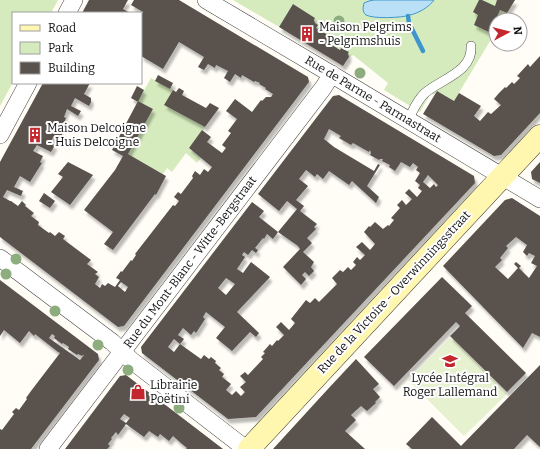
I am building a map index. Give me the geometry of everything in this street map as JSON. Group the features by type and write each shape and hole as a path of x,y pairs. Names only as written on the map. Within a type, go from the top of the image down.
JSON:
{"street":[{"path":"68,12 74,0"},
{"name":"Rue de Parme - Parmastraat","path":"206,0 332,74 540,200"},
{"name":"Rue du Mont-Blanc - Witte-Bergstraat","path":"48,449 323,88 332,74"},
{"path":"0,135 27,84"},
{"name":"Rue de la Victoire - Overwinningsstraat","path":"247,449 540,136"},
{"path":"0,258 112,342 131,360 247,449"}],"lane":[{"path":"408,120 424,93 465,65 470,57 471,46"}],"green space":[{"path":"0,0 58,0 52,12 12,12 12,84 0,106"},
{"path":"233,0 515,0 508,12 488,12 488,44 454,101 437,91 434,95 431,93 420,112 384,90 388,83 353,55 349,57 348,51 342,48 340,50 332,45 335,39 316,28 318,25 315,23 315,18 293,4 279,27"},
{"path":"151,78 173,90 165,105 205,127 189,148 201,158 197,163 186,153 172,172 167,168 163,174 128,154 153,109 138,101"},
{"path":"451,337 507,394 464,436 408,380"}],"water":[{"path":"374,0 434,0 427,7 417,13 401,17 388,18 375,17 365,14 363,9 364,3"}],"building":[{"path":"89,0 128,0 123,9 128,12 83,12"},
{"path":"134,0 179,0 308,77 309,82 124,326 118,327 0,237 0,162 42,84 89,84 84,94 91,98 91,102 89,106 75,98 71,106 81,111 78,116 67,109 64,117 66,118 59,130 63,133 59,139 54,136 50,143 55,145 51,152 37,145 33,151 43,156 40,162 42,163 30,182 20,176 14,187 23,191 21,196 7,190 3,197 18,206 22,201 26,205 25,206 34,213 31,216 39,222 38,225 55,236 59,232 65,236 63,239 91,260 87,264 98,272 95,274 99,277 95,284 100,288 102,284 105,286 108,283 115,287 120,280 116,278 121,271 122,272 131,260 132,261 136,255 135,254 173,205 175,206 179,201 174,197 178,192 181,194 193,178 192,176 195,171 200,175 204,169 208,172 212,167 189,148 202,130 211,137 207,142 222,153 226,148 222,145 231,133 228,131 237,119 226,111 235,99 252,112 261,100 262,101 266,97 271,97 273,94 259,84 260,83 254,82 242,75 241,78 235,74 230,82 224,78 228,71 216,65 215,68 208,64 204,70 198,67 204,57 179,42 163,69 142,57 143,12 131,5","holes":["121,282 128,287 125,292 118,286"]},
{"path":"479,0 495,6 497,0 515,0 508,12 500,10 499,12 488,12 488,32 474,25 478,15 473,12"},
{"name":"Maison Pelgrims - Pelgrimshuis","path":"293,4 315,18 315,23 318,25 316,28 335,39 332,45 340,50 341,48 349,52 349,57 343,66 279,27"},
{"path":"540,56 540,113 501,155 494,156 423,114 437,91 454,101 459,93 481,106 474,116 480,121 488,112 491,114 501,105 494,99 499,93 512,82 514,84 520,78 517,76 528,64 530,67"},
{"path":"158,75 173,83 170,89 155,81"},
{"path":"137,86 144,90 138,102 131,98"},
{"path":"179,88 184,91 182,95 206,108 210,103 219,108 205,127 164,105 173,90 176,92"},
{"path":"339,95 474,176 475,183 256,417 228,419 142,353 141,347 252,202 264,211 259,217 278,232 297,209 287,201 279,211 258,194 333,96","holes":["329,129 341,136 339,138 351,145 353,143 369,152 370,150 370,155 379,160 383,159 382,161 390,165 389,167 395,171 401,162 410,167 413,163 418,167 416,170 420,173 415,181 420,185 418,188 422,191 417,197 409,189 405,193 412,199 406,205 402,200 397,205 400,208 391,218 394,220 389,226 388,225 383,229 375,222 370,227 369,226 364,232 375,244 370,250 362,242 356,247 365,255 360,260 357,257 353,262 356,265 351,270 348,267 343,272 340,270 332,278 337,284 319,302 315,298 310,303 306,300 291,319 295,323 289,330 281,322 276,327 284,335 272,346 270,344 263,352 265,353 261,357 263,359 248,375 245,372 240,376 246,382 240,387 245,392 241,396 236,391 232,395 226,390 231,384 222,377 224,374 219,370 221,368 215,363 216,361 211,357 209,359 204,355 201,359 180,344 184,339 178,335 183,328 191,335 194,331 196,333 205,319 203,317 206,312 225,327 216,338 232,351 250,332 256,337 259,333 237,312 270,277 251,262 243,273 237,269 245,257 242,255 244,252 248,255 252,250 256,253 258,250 255,248 267,234 273,239 278,232 300,249 283,267 301,285 306,279 302,275 305,272 309,276 314,271 311,267 314,262 303,252 312,243 307,238 316,229 314,227 317,224 300,211 304,206 296,200 308,186 299,179 306,170 315,177 317,174 323,179 329,171 349,185 352,181 376,203 379,197 367,186 380,165 378,164 374,171 334,147 324,139","428,175 438,185 436,187 434,184 430,188 423,182","226,278 235,284 226,295 218,288","174,339 180,344 174,352 168,347"]},
{"path":"138,101 153,109 128,154 166,176 156,195 155,194 113,250 104,244 113,232 84,210 115,170 123,156 112,150"},
{"path":"68,162 93,175 70,205 51,192 63,177 58,174"},
{"path":"540,162 540,183 532,179 531,172"},
{"path":"44,193 55,201 50,208 39,201"},
{"path":"512,198 540,216 540,337 532,333 523,348 443,266 505,200","holes":["516,237 527,245 523,252 527,256 529,253 535,256 531,263 537,266 529,278 519,268 521,266 516,262 514,264 518,268 508,279 495,267 502,260 500,258 508,248 506,246"]},
{"path":"442,277 472,306 465,313 526,373 507,392 450,336 460,326 456,322 394,386 364,357"},
{"path":"0,280 98,354 99,360 31,449 0,449 0,429 2,430 14,414 12,412 16,408 19,410 31,391 60,353 29,331 20,343 4,330 0,336","holes":["52,334 55,336 54,338 69,347 68,349 77,355 84,355 80,360 49,338"]},
{"path":"356,359 379,384 373,389 380,397 375,402 376,403 367,411 361,406 351,415 356,420 345,431 365,449 273,449 327,390"},
{"path":"540,365 540,447 527,435 514,449 412,449 406,444 432,417 461,446"},
{"path":"126,375 223,449 186,449 187,448 173,436 169,441 160,434 158,437 149,431 144,437 126,424 118,435 116,432 111,438 112,439 108,444 110,446 107,449 65,449 120,376","holes":["124,414 130,418 126,423 120,419"]}],"waterway":[{"path":"408,16 409,23 423,51"}],"place":[{"name":"Maison Pelgrims - Pelgrimshuis","path":"307,34"},
{"name":"Maison Delcoigne - Huis Delcoigne","path":"35,135"},
{"name":"Lycée Intégral Roger Lallemand","path":"450,361"},
{"name":"Librairie Poëtini","path":"138,392"}]}
